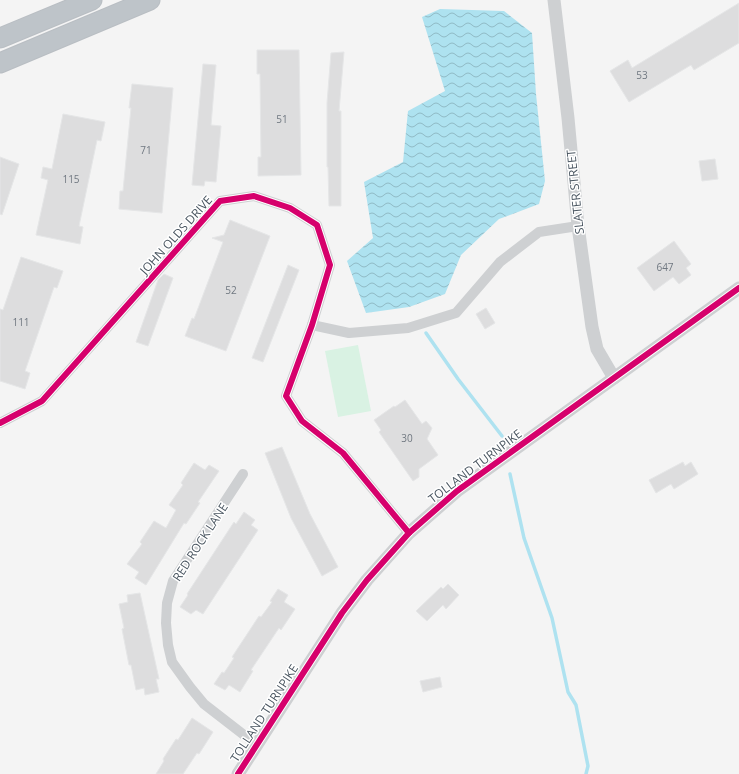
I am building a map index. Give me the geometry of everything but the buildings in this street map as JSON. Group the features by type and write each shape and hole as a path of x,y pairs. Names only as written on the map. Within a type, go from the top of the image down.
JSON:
{"highway":[{"path":"0,38 92,0"},
{"path":"0,63 150,0"}],"street":[{"name":"SLATER STREET","path":"554,0 568,118 578,226 592,327 597,349 614,378"},
{"name":"JOHN OLDS DRIVE","path":"0,423 42,401 220,201 254,196 290,208 317,225 330,265 312,325 286,396 302,421 343,453 409,533"},
{"path":"312,325 349,333 408,328 456,313 500,262 538,232 578,226"},
{"name":"TOLLAND TURNPIKE","path":"238,774 342,613 367,580 409,533 457,491 739,288"},
{"name":"RED ROCK LANE","path":"243,474 173,581 167,603 166,623 168,645 172,662 190,687 204,704 257,745"}],"green space":[{"path":"358,345 371,411 338,417 325,351"}],"water":[{"path":"440,9 504,11 532,33 536,94 545,181 539,204 499,219 461,255 445,294 409,307 366,313 347,261 373,238 364,182 403,162 408,111 445,91 422,17"}],"waterway":[{"path":"426,333 458,379 502,436"},
{"path":"510,474 524,538 552,618 568,692 576,705 588,766 586,774"}],"cycle path":[{"path":"0,423 42,401 220,201 254,196 290,208 317,225 330,265 312,325 286,396 302,421 343,453 409,533"},
{"path":"238,774 342,613 367,580 409,533 457,491 739,288"}]}
